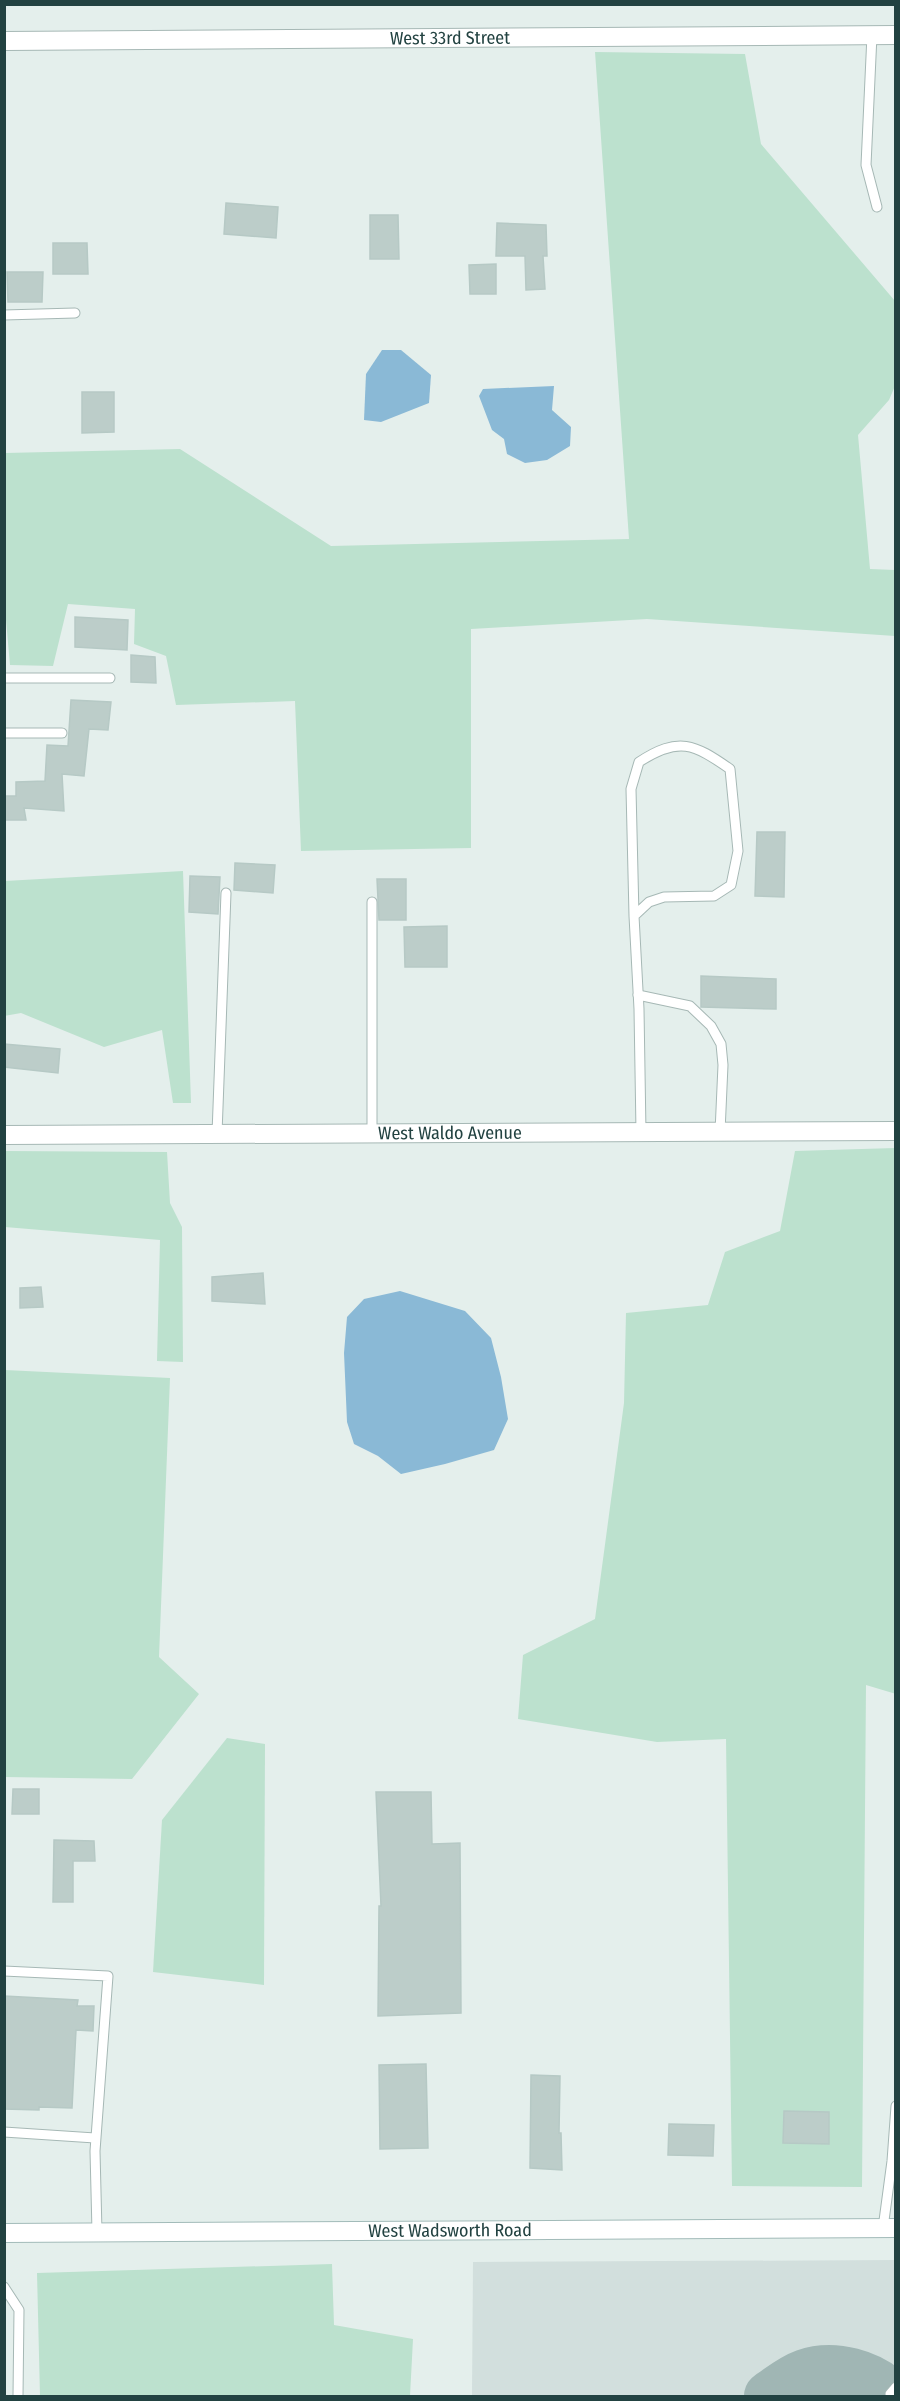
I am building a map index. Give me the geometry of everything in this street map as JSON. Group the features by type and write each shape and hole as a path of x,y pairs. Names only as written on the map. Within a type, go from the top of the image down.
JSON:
{"street":[{"name":"West 33rd Street","path":"4,41 896,35"},
{"name":"West Waldo Avenue","path":"4,1135 896,1131"},
{"name":"West Wadsworth Road","path":"4,2233 890,2228"}],"lane":[{"path":"872,35 866,165 877,207"},
{"path":"4,315 75,313"},
{"path":"4,678 110,678"},
{"path":"4,733 62,733"},
{"path":"634,916 649,902 664,897 714,896 731,885 738,851 730,770 700,749 679,746 657,750 639,762 632,789 634,916 641,1132"},
{"path":"217,1134 226,893"},
{"path":"372,902 372,1133"},
{"path":"638,995 690,1006 711,1026 721,1044 723,1065 720,1132"},
{"path":"4,1971 108,1976 95,2138 97,2232"},
{"path":"890,2228 896,2106"},
{"path":"4,2133 95,2138"},
{"path":"4,2286 19,2310 18,2397"}],"shaded area":[{"path":"895,2260 895,2396 472,2396 473,2262"}],"green space":[{"path":"595,52 745,54 761,144 895,301 895,386 889,400 858,435 870,569 895,570 895,636 647,619 471,629 471,848 301,851 295,701 176,705 166,656 134,644 135,609 68,604 53,666 10,665 6,620 4,619 5,453 180,449 331,546 629,539"},
{"path":"183,871 191,1103 173,1103 162,1030 104,1047 21,1013 4,1016 5,881"},
{"path":"895,1148 896,1694 866,1685 862,2187 732,2186 726,1739 657,1742 518,1719 523,1655 595,1619 624,1403 626,1313 708,1305 725,1252 780,1231 795,1151"},
{"path":"5,1151 167,1152 170,1203 182,1227 183,1362 157,1361 160,1240 5,1227"},
{"path":"5,1370 170,1378 159,1657 199,1694 132,1779 5,1777"},
{"path":"227,1738 265,1744 264,1985 153,1972 162,1820"},
{"path":"332,2264 334,2325 413,2339 410,2396 40,2396 37,2273"}],"water":[{"path":"382,350 401,350 431,375 429,403 381,422 364,420 366,374"},
{"path":"554,386 552,410 571,427 570,446 547,460 525,463 507,454 504,439 492,430 479,396 483,389"},
{"path":"400,1291 465,1311 491,1338 508,1419 494,1450 401,1474 378,1456 354,1444 347,1422 344,1353 347,1317 364,1299"}],"building":[{"path":"226,203 278,207 276,238 224,234"},
{"path":"370,215 398,215 399,259 370,259"},
{"path":"497,223 546,225 547,256 543,256 545,289 526,290 525,256 496,256"},
{"path":"53,243 87,243 88,274 53,274"},
{"path":"496,264 496,294 470,294 469,265"},
{"path":"7,272 43,272 42,302 8,302"},
{"path":"82,392 114,392 114,432 82,433"},
{"path":"75,617 128,620 127,650 75,647"},
{"path":"131,655 155,657 156,683 131,682"},
{"path":"71,700 111,702 108,730 89,729 84,776 62,774 64,811 24,808 26,820 4,820 4,796 16,796 16,782 45,781 47,745 68,746"},
{"path":"757,832 785,832 784,897 755,896"},
{"path":"235,863 275,865 273,893 234,890"},
{"path":"190,876 220,877 218,914 189,912"},
{"path":"377,879 406,879 406,920 379,920"},
{"path":"447,926 447,967 405,967 404,927"},
{"path":"701,976 776,979 776,1009 701,1007"},
{"path":"4,1044 60,1049 58,1073 4,1067"},
{"path":"263,1273 265,1304 212,1301 212,1277"},
{"path":"41,1287 43,1307 20,1308 20,1288"},
{"path":"13,1789 39,1789 39,1814 12,1814"},
{"path":"376,1792 431,1792 432,1844 460,1843 461,2013 378,2016 379,1906 381,1906"},
{"path":"54,1840 94,1841 95,1861 73,1861 73,1902 53,1902"},
{"path":"4,1996 78,2000 77,2006 94,2006 93,2031 76,2030 72,2108 4,2109"},
{"path":"426,2064 428,2148 380,2149 379,2065"},
{"path":"531,2075 560,2076 559,2133 561,2133 562,2170 530,2168"},
{"path":"784,2111 829,2112 829,2144 783,2143"},
{"path":"669,2124 714,2125 713,2156 668,2155"}],"taxiway":[{"path":"769,2396 800,2376 828,2370 863,2377 874,2382 892,2396"}]}
